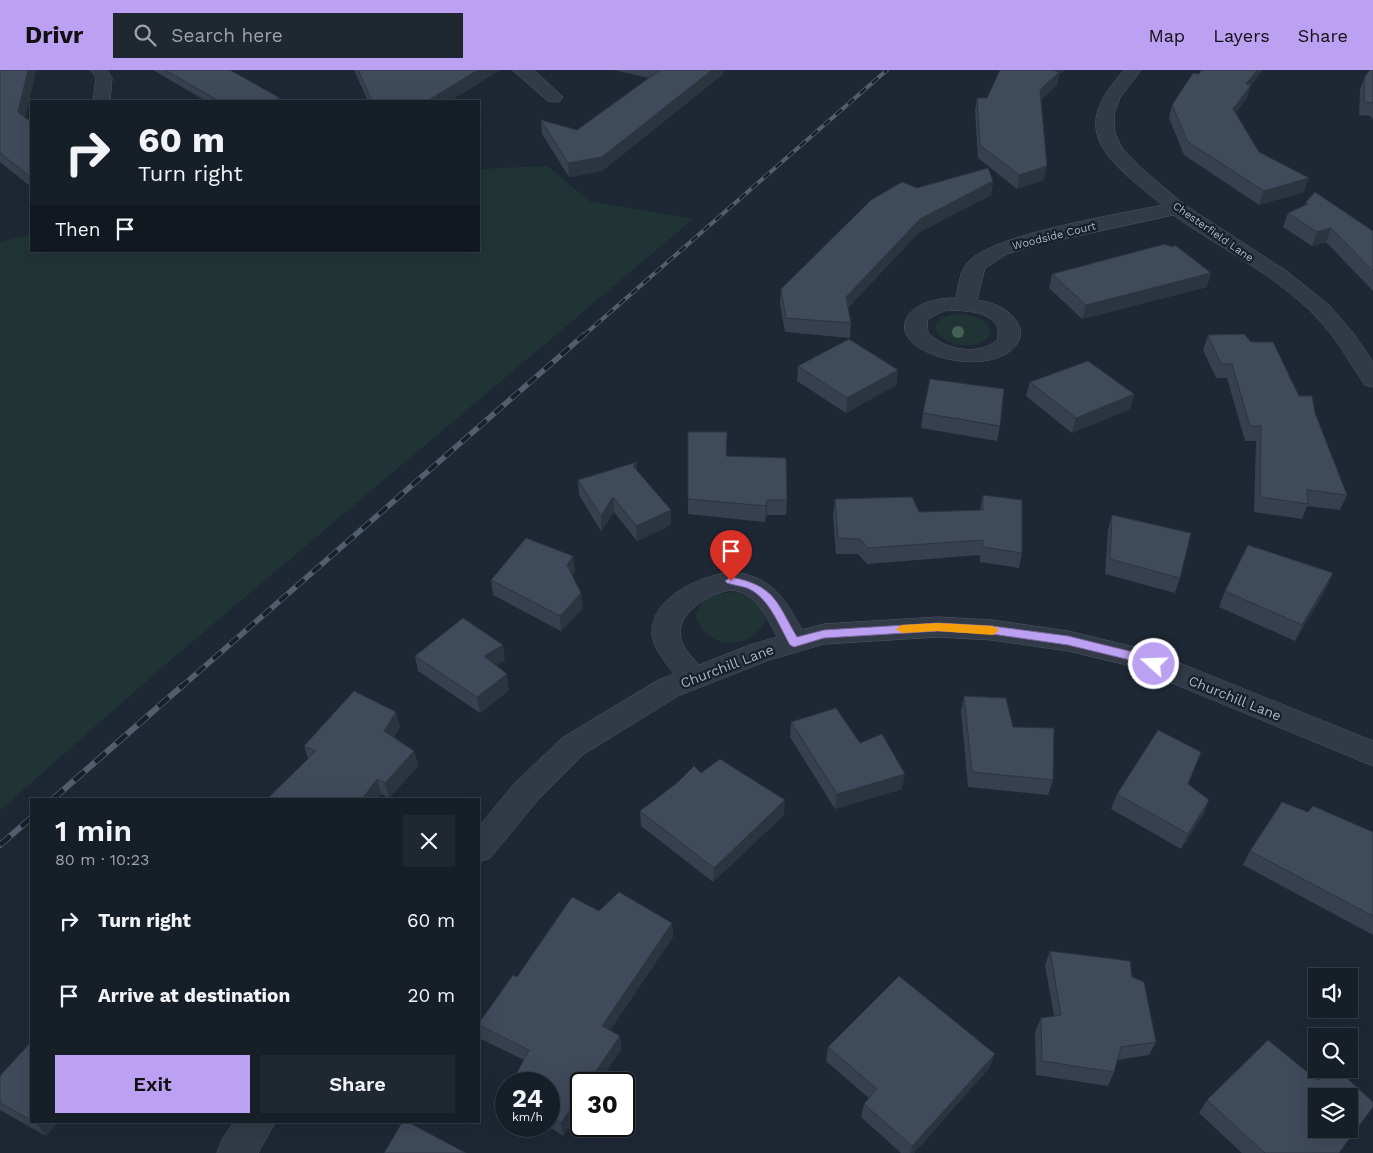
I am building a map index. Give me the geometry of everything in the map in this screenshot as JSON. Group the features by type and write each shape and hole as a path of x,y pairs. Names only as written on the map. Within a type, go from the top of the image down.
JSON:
{"street":[{"path":"99,70 104,78 102,100"},
{"path":"521,70 526,72 554,97"},
{"name":"Chesterfield Lane","path":"1133,70 1109,99 1104,114 1106,132 1113,150 1136,174 1177,208 1285,281 1313,303 1341,330 1373,380"},
{"name":"Woodside Court","path":"965,304 971,276 976,264 1000,250 1036,239 1177,208"},
{"path":"693,678 670,646 666,632 669,620 678,606 693,594 714,585 731,581 749,585 759,590 771,602 794,642"},
{"name":"Churchill Lane","path":"480,848 526,792 574,746 668,688 760,652 824,634 938,627 992,630 1068,641 1137,657 1373,753"},
{"path":"236,1153 256,1123"}],"green space":[{"path":"548,166 589,201 693,219 174,657 0,810 0,242 30,234 30,252 480,252 480,169"},
{"path":"955,314 969,315 982,320 989,327 990,335 985,340 970,345 954,344 947,341 936,331 936,323 943,317"},
{"path":"736,592 747,596 760,605 766,620 751,637 741,641 731,643 711,637 696,619 700,606 710,598"}],"building":[{"path":"0,70 28,70 18,112 30,121 30,176 0,153"},
{"path":"165,70 230,70 280,98 273,100 217,100"},
{"path":"358,70 478,70 429,100 372,100"},
{"path":"660,70 712,70 602,157 568,163 541,120 577,130"},
{"path":"1000,70 1053,70 1059,72 1040,90 1047,166 1019,175 980,145 977,98 987,98"},
{"path":"1201,70 1257,70 1246,84 1251,85 1233,109 1259,152 1309,178 1264,191 1188,142 1172,105 1193,73 1199,74"},
{"path":"1370,70 1373,70 1373,103 1364,102 1365,76"},
{"path":"988,168 993,181 920,219 846,297 851,323 786,318 781,289 871,200 902,182 917,188"},
{"path":"1315,192 1373,231 1373,271 1331,228 1317,232 1288,213 1308,204 1306,202"},
{"path":"1165,244 1172,247 1175,245 1211,273 1086,305 1052,274"},
{"path":"1244,334 1251,342 1273,342 1299,396 1312,396 1315,413 1347,495 1307,490 1308,504 1260,497 1261,426 1250,426 1232,364 1221,364 1208,335"},
{"path":"849,339 898,370 847,398 798,366"},
{"path":"1088,361 1134,394 1076,418 1030,382"},
{"path":"930,379 1004,389 1000,426 923,413"},
{"path":"688,432 727,432 726,456 786,458 787,500 767,500 766,506 688,499"},
{"path":"637,462 633,466 671,510 636,526 613,497 601,516 578,480"},
{"path":"983,495 1022,500 1022,553 983,547 983,540 868,548 860,539 838,538 835,499 912,497 919,512 983,510"},
{"path":"1112,515 1191,533 1180,578 1110,559"},
{"path":"526,538 573,556 567,565 581,593 560,616 491,580"},
{"path":"1248,545 1333,573 1302,625 1225,591"},
{"path":"463,618 503,645 484,656 507,674 477,697 415,656"},
{"path":"354,691 396,712 384,731 414,751 385,783 377,779 363,798 268,798 316,751 304,746"},
{"path":"964,696 1006,698 1013,727 1054,728 1053,780 972,772"},
{"path":"836,708 860,743 882,734 905,774 837,794 791,722"},
{"path":"1158,730 1201,752 1188,784 1209,800 1188,834 1117,794"},
{"path":"720,759 785,800 714,868 640,811 677,783 694,766 701,773"},
{"path":"1282,802 1308,812 1313,806 1373,832 1373,916 1250,851"},
{"path":"619,892 672,923 602,1026 620,1036 595,1072 570,1072 570,1110 561,1123 560,1072 517,1072 529,1050 480,1026 480,1022 513,975 517,977 572,897 599,911"},
{"path":"1050,951 1130,961 1132,977 1144,982 1156,1042 1121,1047 1114,1072 1042,1061 1041,1018 1061,1015"},
{"path":"899,976 995,1054 912,1146 864,1104 877,1089 828,1047"},
{"path":"1268,1040 1308,1073 1308,1078 1317,1080 1321,1078 1347,1078 1358,1088 1308,1088 1308,1138 1350,1138 1339,1153 1265,1153 1207,1100"},
{"path":"30,1043 30,1119 0,1103 0,1076"},
{"path":"1358,1088 1373,1102 1373,1107 1358,1127"},
{"path":"402,1123 410,1123 466,1153 384,1153"}],"railway":[{"path":"583,336 887,70"},
{"path":"180,688 584,335"},
{"path":"54,798 182,686"},
{"path":"0,845 30,819"}],"slow traffic":[{"path":"902,629 938,627 993,630"}],"route":[{"path":"731,581 749,585 759,590 771,602 794,642 824,634 938,627 992,630 1068,641 1137,657 1154,664"}]}
